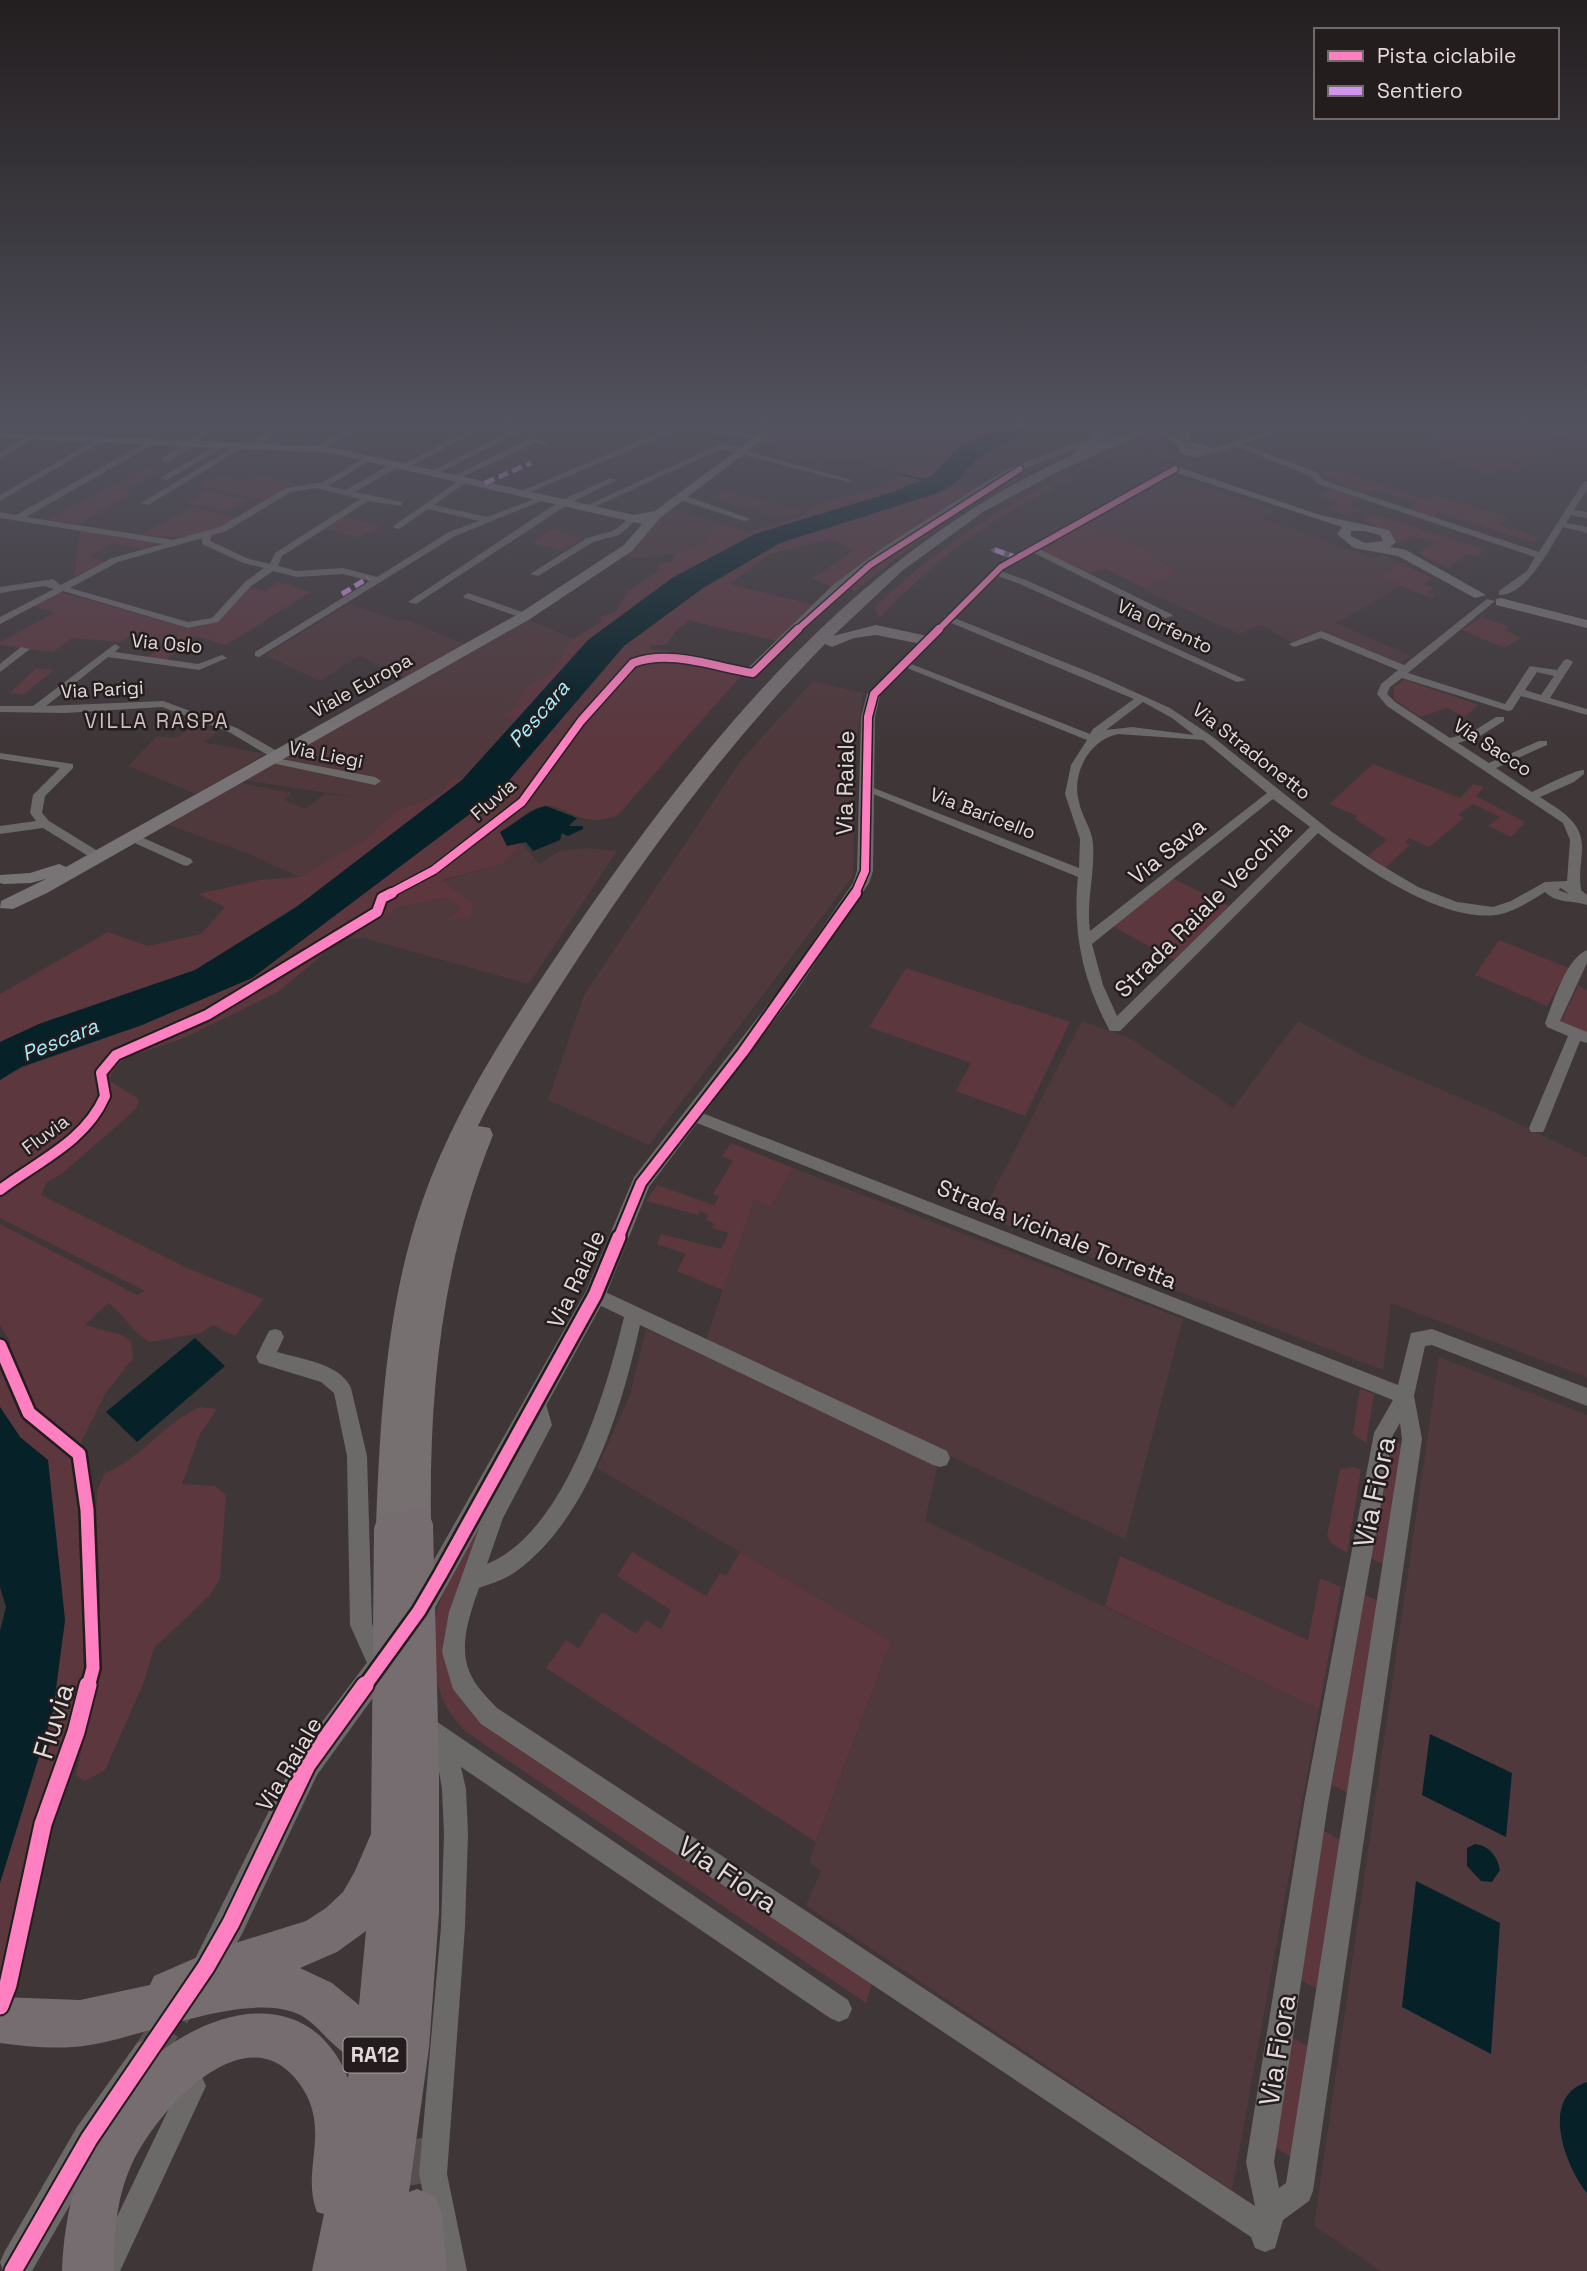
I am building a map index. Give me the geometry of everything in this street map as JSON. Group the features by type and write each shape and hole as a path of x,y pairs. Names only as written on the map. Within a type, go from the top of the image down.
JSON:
{"highway":[{"path":"403,1526 408,1405 406,1335 422,1247 452,1157 474,1110 514,1041 616,882 711,757 771,690 873,587 943,533"},
{"path":"408,1405 455,1202 470,1159 500,1093 623,895 720,762 778,695 929,551 956,533"},
{"path":"869,606 871,618 878,624 929,636"},
{"path":"832,642 850,634 876,630 929,636"},
{"name":"RA12","path":"369,2271 400,2090 415,1936 419,1789 403,1526"},
{"name":"RA12","path":"338,2271 373,2080 385,1966 403,1526"},
{"path":"144,2009 193,1980 308,1943 336,1929 358,1908 392,1837"},
{"path":"0,2020 51,2024 90,2022 144,2009 218,1979 298,1990 318,2000 353,2034"},
{"path":"88,2271 93,2208 108,2162 132,2116 167,2075 218,2043 252,2035 286,2040 312,2059 333,2098 340,2140 340,2169 325,2241 332,2271"},
{"path":"389,2271 410,2136 400,2090"},
{"path":"417,2214 422,2271"}],"main road":[{"name":"Viale Europa","path":"4,908 525,616 613,558 633,533"},
{"path":"1349,533 1352,542 1402,553 1495,597 1529,609 1586,622"},
{"path":"1384,533 1402,553"},
{"path":"1375,547 1390,542"},
{"name":"Viale Europa","path":"2,879 36,877 97,856"},
{"path":"2,879 13,888 4,908"}],"street":[{"path":"112,533 176,543"},
{"path":"0,621 115,560 176,543 207,538 216,533"},
{"path":"44,583 159,619 199,625 215,620 248,583 274,566 278,555 312,533"},
{"path":"259,654 374,579 455,533"},
{"path":"413,602 518,533"},
{"path":"535,574 590,540 612,533"},
{"path":"749,673 836,587 912,533"},
{"name":"Via Raiale","path":"218,1979 231,1923 307,1765 419,1611 596,1295 617,1247 634,1195 692,1115 743,1052 853,897 865,871 870,701 929,636 995,572 1057,533"},
{"path":"1473,533 1541,556"},
{"name":"Via Sacco","path":"1555,533 1531,573 1495,597 1383,688 1382,695 1449,743 1562,817 1578,833 1582,848 1569,894"},
{"path":"207,538 246,561 297,574 343,571 374,579"},
{"path":"1006,543 995,550 1015,557"},
{"path":"1031,548 1168,617"},
{"name":"Via Orfento","path":"995,572 1046,592 1241,680"},
{"path":"0,590 78,578"},
{"path":"342,594 374,579"},
{"path":"468,596 525,616"},
{"name":"Via Stradonetto","path":"947,618 1142,698 1176,716 1376,868 1451,904 1493,911 1525,899 1569,894"},
{"path":"1294,644 1321,634 1403,672 1508,708 1534,668 1560,674"},
{"name":"Via Oslo","path":"35,710 117,646"},
{"path":"0,668 25,649"},
{"name":"Via Oslo","path":"107,654 199,667 222,658"},
{"path":"1544,699 1568,662"},
{"path":"902,664 1094,739 1116,732 1204,737"},
{"path":"1519,692 1587,712"},
{"name":"Strada Raiale Vecchia","path":"1142,698 1097,731 1078,761 1071,794 1087,843 1082,914 1086,959 1115,1027 1298,842 1318,826"},
{"name":"Via Parigi","path":"0,709 163,704 233,730 274,758"},
{"path":"1449,743 1476,734 1500,719"},
{"path":"1105,725 1116,732"},
{"path":"1488,768 1543,743"},
{"path":"0,756 69,766 35,802 36,813 45,824 97,856"},
{"name":"Via Liegi","path":"274,758 375,781"},
{"path":"1532,796 1570,780 1580,772"},
{"name":"Via Baricello","path":"867,789 1083,874"},
{"name":"Via Sava","path":"1085,942 1269,796 1277,793"},
{"path":"0,830 45,824"},
{"path":"132,837 187,862"},
{"path":"1537,1128 1581,1035 1552,1023 1577,965 1587,955"},
{"name":"Strada vicinale Torretta","path":"692,1115 1405,1396"},
{"name":"Via Raiale","path":"596,1295 940,1458"},
{"path":"473,1580 511,1563 552,1519 584,1466 608,1411 634,1312"},
{"path":"275,1337 265,1357 326,1375 342,1388 357,1456 361,1625 376,1672 445,1742 839,2009"},
{"path":"1405,1396 1417,1339 1432,1337 1587,1397"},
{"name":"Via Fiora","path":"1267,2228 1299,2191 1412,1439 1405,1396"},
{"name":"Via Fiora","path":"1267,2228 1260,2162 1316,1804 1384,1433 1405,1396"},
{"name":"Via Fiora","path":"537,1403 542,1425 494,1514 460,1612 453,1652 461,1681 489,1716 1267,2228"},
{"path":"445,1742 454,1789 456,1834 453,1927 433,2174 453,2271"},
{"path":"17,2263 89,2139 148,2054"},
{"path":"105,2271 193,2086"}],"shaded area":[{"path":"80,533 100,533 157,543 143,549 113,543 89,556 107,562 74,576"},
{"path":"144,533 201,533 179,537 142,534"},
{"path":"341,533 367,533 358,537"},
{"path":"546,533 563,533 582,539 562,551 532,543"},
{"path":"644,533 712,533 703,543 676,553 639,559 624,555"},
{"path":"712,533 763,533 739,542 588,640 515,722 505,715 518,706 515,702 520,700 522,692 537,680 549,675 571,641 602,621 600,617 615,612 628,591 657,572 659,564 672,562 676,553 703,543"},
{"path":"812,533 911,533 832,586 812,579 854,550 831,539 770,554 730,584 819,606 781,642 687,620 687,624 679,627 667,644 650,646 650,649 698,655 708,662 747,669 618,815 593,820 551,806 532,810 500,832 507,846 522,843 502,864 442,880 473,904 470,917 447,921 461,907 446,898 398,907 368,928 335,944 278,992 184,1038 126,1058 116,1067 108,1080 139,1099 136,1109 63,1173 47,1182 41,1195 189,1269 264,1299 235,1336 213,1325 201,1333 150,1342 138,1334 108,1303 85,1325 122,1335 131,1341 133,1358 105,1394 77,1450 31,1411 6,1351 11,1343 0,1325 0,1224 137,1295 145,1291 0,1218 0,1080 21,1068 142,1025 252,978 499,792 624,646 703,588 780,543"},
{"path":"920,533 931,533 855,591 844,588"},
{"path":"966,533 977,533 938,563 879,618 875,607 939,552"},
{"path":"1070,533 1106,533 1141,546 1177,572 1144,588 1106,569 1087,573 1037,550"},
{"path":"1106,533 1303,533 1374,558 1382,554 1401,563 1379,577 1399,585 1336,623 1411,656 1400,665 1319,631 1293,643 1261,625 1239,634 1142,589 1177,571 1141,546"},
{"path":"1387,533 1433,533 1484,549 1478,556 1465,555 1448,568 1418,553 1435,542 1413,536 1401,543"},
{"path":"1503,533 1525,533 1539,538 1535,543"},
{"path":"1401,563 1433,578 1424,584 1433,588 1427,592 1436,595 1431,598 1379,577"},
{"path":"278,582 311,592 226,645 195,636 165,661 146,657 167,644 132,634 121,642 72,638 53,652 0,645 0,642 54,613 34,606 61,592 187,628 215,620 248,586 265,591"},
{"path":"349,604 400,621 405,619 466,645 409,679 359,656 320,681 265,655"},
{"path":"1482,617 1509,627 1505,630 1521,638 1505,648 1462,630"},
{"path":"526,619 574,639 549,675 537,680 523,692 520,700 516,702 518,706 506,715 515,722 462,780 453,777 440,794 398,810 364,840 324,864 300,877 252,855 166,824 240,783 292,793 284,800 305,809 325,794 358,798 245,780"},
{"path":"36,668 54,670 23,695 10,693"},
{"path":"1405,680 1479,705 1464,717 1447,708 1420,717 1394,699 1394,687"},
{"path":"813,681 863,693 856,745 853,876 649,1145 548,1100 584,995 741,760"},
{"path":"195,725 217,732 204,742 265,754 196,794 128,766 157,736 176,738"},
{"path":"1373,764 1460,798 1473,784 1484,787 1476,796 1525,822 1511,837 1488,826 1500,817 1473,804 1458,815 1464,818 1429,847 1409,838 1405,842 1410,845 1385,868 1368,856 1387,840 1355,819 1357,816 1329,804"},
{"path":"453,777 462,780 328,886 195,970 39,1024 0,1042 0,994 108,932 148,946 201,934 225,907 198,894 260,880 300,877 364,840 398,810 440,794"},
{"path":"522,843 539,864 560,851 585,848 617,851 529,984 364,938 348,939 398,907 446,898 462,906 448,920 473,904 442,881 502,864"},
{"path":"1172,878 1229,906 1176,961 1112,926"},
{"path":"1499,940 1569,968 1547,1006 1475,975"},
{"path":"906,968 1070,1022 1025,1116 956,1091 971,1063 869,1027"},
{"path":"1578,986 1587,990 1587,1035 1560,1023"},
{"path":"1082,1021 1132,1039 1233,1108 1298,1021 1365,1057 1496,1113 1587,1157 1587,1377 1391,1303 1383,1370 981,1215"},
{"path":"731,1143 793,1168 771,1207 754,1199 723,1290 677,1271 686,1254 657,1244 661,1234 721,1249 729,1233 712,1228 715,1224 706,1220 708,1215 700,1211 698,1215 646,1201 657,1185 714,1205 719,1197 713,1194 733,1161 722,1156"},
{"path":"793,1168 1183,1319 1125,1539 706,1340 754,1198 771,1207"},
{"path":"646,1329 938,1464 925,1521 1319,1709 1232,2190 806,1905 821,1871 809,1862 891,1641 597,1468 630,1395"},
{"path":"0,1346 29,1413 79,1454 87,1510 93,1668 76,1732 43,1824 3,1996 0,1996 0,1883 53,1711 65,1620 48,1461 20,1437 0,1407"},
{"path":"1439,1357 1587,1415 1587,2271 1381,2271 1314,2226"},
{"path":"1360,1388 1374,1394 1366,1443 1353,1434"},
{"path":"200,1407 217,1409 200,1434 182,1484 215,1486 226,1495 220,1579 209,1596 154,1648 144,1682 105,1770 85,1781 76,1775 97,1679 100,1586 97,1490 105,1473 130,1459 175,1422"},
{"path":"1390,1439 1402,1446 1384,1564 1369,1558"},
{"path":"1353,1467 1361,1470 1347,1553 1331,1543 1327,1536 1340,1469"},
{"path":"486,1510 492,1512 454,1683 873,1980 866,2003 466,1732 452,1716 438,1687 433,1649 435,1623 440,1601 450,1578"},
{"path":"632,1552 706,1596 720,1573 726,1576 740,1552 891,1641 816,1842 546,1668 566,1640 579,1648 602,1612 636,1634 646,1620 661,1629 671,1610 617,1576"},
{"path":"1120,1556 1308,1640 1320,1578 1341,1587 1319,1709 1105,1606"},
{"path":"1363,1594 1379,1601 1350,1794 1332,1785"},
{"path":"1324,1831 1341,1840 1317,1989 1299,1979"},
{"path":"1290,2036 1309,2047 1293,2158 1273,2146"}],"water":[{"name":"Pescara","path":"812,533 780,543 703,588 624,646 499,792 252,978 142,1025 21,1067 0,1080 0,1042 39,1024 195,970 295,908 462,780 588,640 672,578 755,534"},
{"path":"546,806 577,818 569,826 583,826 583,829 568,836 562,833 560,840 533,851 526,842 507,846 500,832"},
{"path":"195,1338 225,1366 137,1442 106,1412"},
{"path":"0,1407 20,1437 48,1460 65,1620 53,1711 0,1883 0,1631 6,1607 0,1587"},
{"path":"1430,1734 1512,1773 1506,1837 1422,1795"},
{"path":"1475,1844 1489,1849 1497,1860 1500,1870 1492,1882 1481,1881 1467,1866 1467,1848"},
{"path":"1416,1881 1500,1923 1491,2054 1402,2007"},
{"path":"1587,2082 1587,2193 1565,2150 1560,2117 1564,2102 1572,2090"}],"tunnel":[{"path":"148,2054 182,2003"},
{"path":"404,2141 417,2214"}],"marked path":[{"path":"995,550 1015,557"},
{"path":"342,594 368,578"}],"cycle path":[{"name":"Fluvia","path":"0,1190 75,1138 88,1125 105,1096 100,1083 101,1073 116,1055 207,1015 377,912 382,898 434,870 522,802 581,721 633,663 659,657 675,658 753,673 835,593 870,565 920,533"},
{"path":"13,2271 89,2139 206,1967 231,1923 307,1765 419,1611 440,1575 595,1295 641,1183 743,1052 854,897 865,871 868,717 874,694 1001,567 1061,533"},
{"name":"Fluvia","path":"0,1346 29,1413 79,1454 87,1510 93,1668 76,1732 43,1824 8,1985 0,2006"}],"district":[{"name":"VILLA RASPA","path":"157,721"}]}
